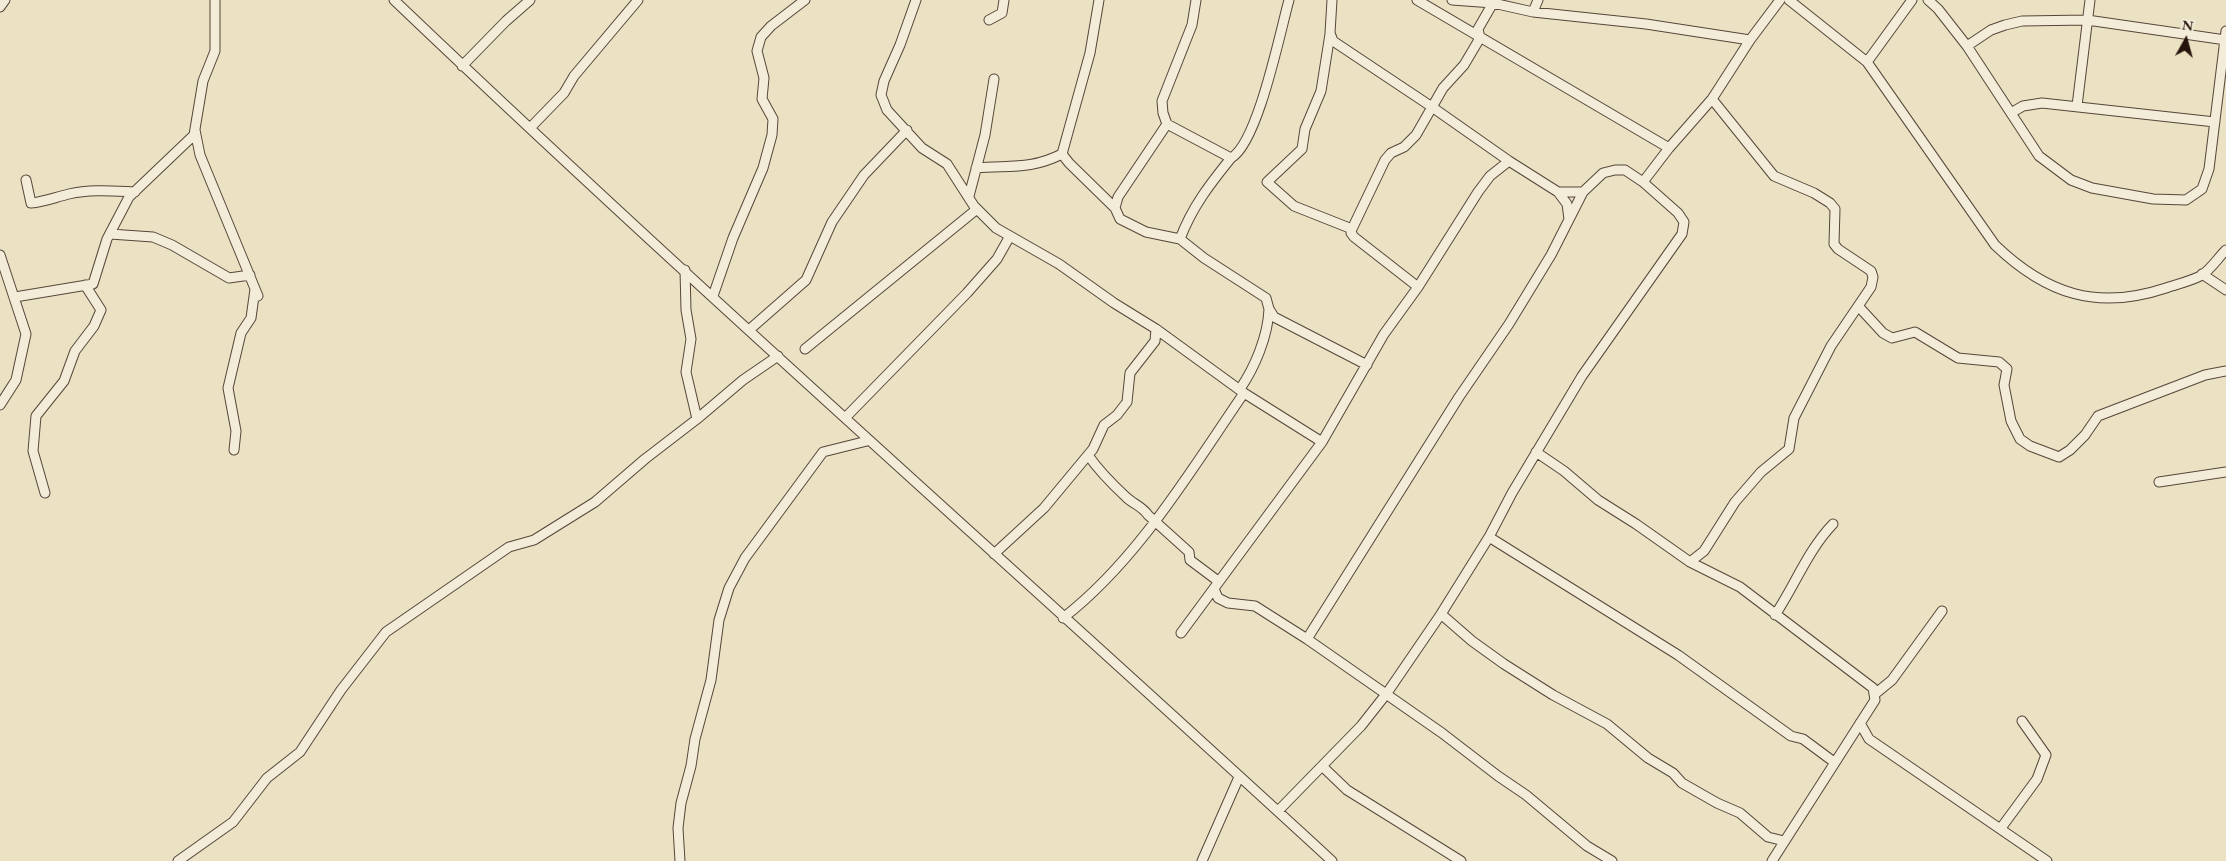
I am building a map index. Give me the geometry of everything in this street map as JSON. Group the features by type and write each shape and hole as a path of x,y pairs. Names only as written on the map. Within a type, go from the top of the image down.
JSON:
{"street":[{"path":"0,7 5,0"},
{"path":"15,297 93,284 110,234 129,197 194,135 203,81 215,51 215,0"},
{"path":"394,0 462,66 867,440 1332,861"},
{"path":"462,66 506,20 530,0"},
{"path":"530,128 564,93 574,76 638,0"},
{"path":"713,296 733,238 763,168 772,135 773,119 762,99 764,78 757,51 761,37 771,26 805,0"},
{"path":"916,0 900,45 884,81 881,95 887,110 922,148 947,164 977,209 996,228 1059,264 1242,391 1322,442"},
{"path":"988,20 1002,13 1004,0"},
{"path":"1062,154 1090,53 1099,0"},
{"path":"1196,0 1192,25 1162,101 1163,113 1167,124 1232,158"},
{"path":"1180,239 1187,220 1202,195 1232,158 1238,154 1242,146 1261,103 1289,0"},
{"path":"1332,0 1330,33 1321,91 1305,129 1302,149 1267,182 1294,206 1352,228"},
{"path":"1417,0 1668,148"},
{"path":"1452,0 1493,3 1533,12 1646,24 1750,40"},
{"path":"1533,12 1538,0"},
{"path":"1643,182 1668,148 1712,99 1750,40 1780,0"},
{"path":"1789,0 1867,62 1995,245 2016,265 2042,282 2070,294 2100,298 2152,292 2202,274 2226,250"},
{"path":"1867,62 1912,0"},
{"path":"1928,0 1938,9 1967,46 2039,156 2071,180 2092,188 2161,199 2186,200 2202,189 2209,169 2226,37 2087,20 2022,21 2005,24 1967,46"},
{"path":"2077,106 2090,0"},
{"path":"1418,287 1354,237 1352,228 1385,160 1391,153 1404,147 1416,135 1443,88 1464,64 1480,38 1478,30 1493,3"},
{"path":"1330,33 1333,41 1341,48 1432,106 1509,161 1558,192 1567,204 1569,219"},
{"path":"969,196 985,135 994,79"},
{"path":"1690,562 1704,551 1735,502 1762,472 1789,449 1794,418 1831,346 1871,287 1872,274 1834,244 1835,209 1830,203 1814,193 1774,176 1712,99"},
{"path":"2010,112 2033,104 2077,106 2215,122"},
{"path":"1115,208 1118,197 1167,124"},
{"path":"195,130 200,155 256,292 251,318 242,334 228,388 236,431 234,450"},
{"path":"749,330 806,280 832,222 864,175 907,130"},
{"path":"976,168 1025,167 1044,162 1062,154"},
{"path":"1062,154 1115,208 1120,219 1146,232 1180,239 1204,258 1266,298 1269,309 1274,317 1367,365"},
{"path":"1181,633 1322,442 1384,334 1418,287 1478,192 1490,176 1509,161"},
{"path":"1278,811 1360,726 1387,694 1441,614 1489,537 1536,452 1582,376 1682,234 1684,222 1678,213 1643,182 1625,170 1615,170 1603,173 1583,192 1551,256 1509,324 1459,397 1307,639"},
{"path":"26,180 31,203 70,194 103,190 135,192"},
{"path":"1558,192 1583,192"},
{"path":"805,349 977,209"},
{"path":"110,234 153,237 172,245 229,278 250,275"},
{"path":"845,418 967,293 997,259 1010,236"},
{"path":"0,255 26,334 16,380 0,404"},
{"path":"685,270 686,310 691,339 686,372 697,419"},
{"path":"2202,274 2226,290"},
{"path":"46,493 33,451 36,416 64,381 75,351 94,326 100,310 85,285"},
{"path":"1859,307 1892,338 1915,332 1958,358 1999,362 2007,369 2004,385 2011,422 2020,439 2030,446 2058,457 2070,450 2085,435 2098,416 2205,375 2226,371"},
{"path":"1063,618 1090,595 1128,555 1242,391 1268,324 1269,309"},
{"path":"994,554 1044,508 1093,449 1104,425 1117,415 1127,402 1130,372 1155,341 1156,330"},
{"path":"178,861 233,822 267,778 300,752 341,690 386,632 509,548 534,540 595,502 743,380 778,356"},
{"path":"680,861 678,828 681,803 691,766 695,739 711,680 719,620 729,588 745,558 823,452 867,440"},
{"path":"1536,452 1564,471 1598,500 1690,562 1740,588 1873,688 1875,700 1772,861"},
{"path":"1088,455 1108,481 1127,498 1144,509 1189,552 1190,560 1216,585 1218,598 1228,603 1255,606 1307,639 1387,694 1526,795 1587,846 1612,861"},
{"path":"2158,482 2226,472"},
{"path":"1775,615 1789,594 1819,539 1833,524"},
{"path":"1489,537 1678,655 1791,736 1803,739 1834,762"},
{"path":"1875,694 1892,680 1942,611"},
{"path":"1441,614 1472,641 1504,664 1553,695 1607,724 1682,783 1717,803 1740,813 1768,837 1784,841"},
{"path":"2001,828 2037,779 2046,755 2022,721"},
{"path":"1860,723 1869,738 2047,861"},
{"path":"1322,766 1347,790 1461,861"},
{"path":"1202,861 1239,776"}]}
